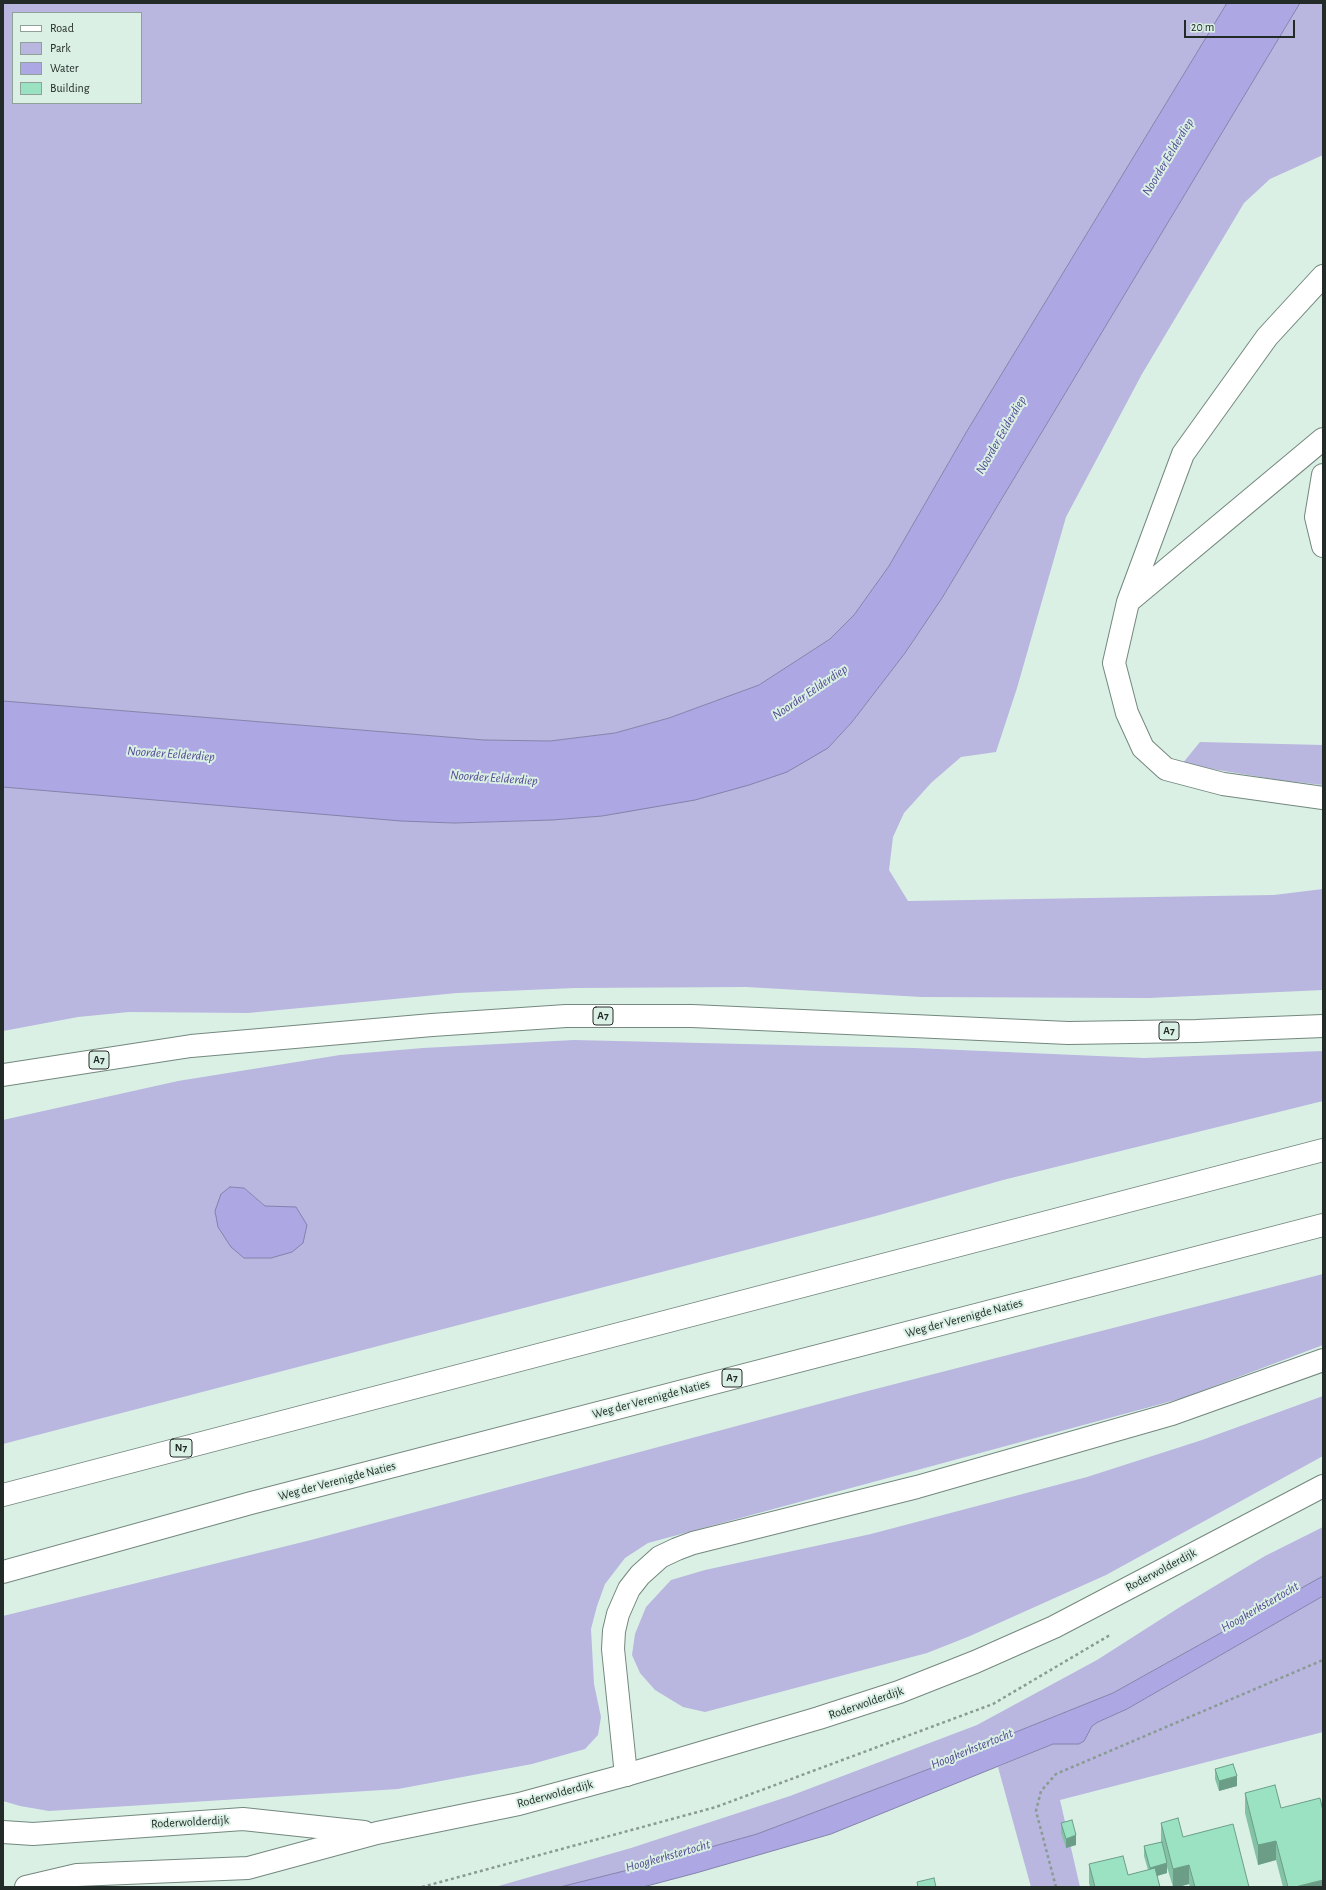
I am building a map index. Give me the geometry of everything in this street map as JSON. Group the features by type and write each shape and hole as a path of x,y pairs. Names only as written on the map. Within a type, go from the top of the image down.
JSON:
{"main road":[{"path":"1323,276 1267,337 1183,454 1128,602 1114,663 1127,713 1143,748 1166,769 1223,784 1323,798"},
{"path":"1128,602 1323,439"},
{"path":"1323,475 1316,517 1323,546"},
{"name":"A7","path":"4,1074 191,1046 432,1025 566,1016 692,1016 1068,1033 1196,1031 1323,1026"},
{"name":"N7","path":"3,1495 359,1400 1323,1150"},
{"name":"Weg der Verenigde Naties","path":"3,1572 250,1503 1323,1225"},
{"path":"626,1775 613,1649 614,1631 618,1614 629,1589 640,1575 660,1557 677,1549 693,1544 917,1487 1172,1414 1323,1360"},
{"name":"Roderwolderdijk","path":"26,1887 77,1875 248,1868 377,1833 518,1804 626,1775 819,1718 899,1692 975,1662 1054,1626 1323,1486"},
{"name":"Roderwolderdijk","path":"3,1832 33,1834 243,1819 377,1833"}],"path":[{"path":"1056,1887 1036,1811 1041,1791 1056,1774 1323,1660"}],"green space":[{"path":"3,3 1227,3 967,431 889,566 854,615 830,639 759,685 669,718 615,733 550,741 484,740 3,701"},
{"path":"1300,3 1323,3 1323,155 1270,179 1244,203 1142,374 1066,517 1017,688 996,752 961,757 931,783 904,813 893,837 889,870 908,901 1274,895 1323,889 1323,990 1149,998 922,997 746,987 575,988 457,993 248,1013 129,1012 78,1017 3,1031 3,787 454,823 552,820 602,816 643,808 828,748 852,722 905,653 942,598"},
{"path":"1200,742 1323,745 1323,785 1278,780 1182,764"},
{"path":"574,1040 914,1048 1144,1058 1323,1051 1323,1101 1003,1180 876,1216 3,1444 3,1120 178,1081 340,1055 423,1048","holes":["230,1187 244,1188 265,1206"]},
{"path":"1323,1274 1323,1345 1183,1398 648,1543 625,1558 605,1584 597,1606 591,1629 594,1684 601,1717 598,1735 585,1749 532,1764 398,1789 49,1811 20,1806 3,1801 3,1616 311,1540 860,1393"},
{"path":"1323,1396 1323,1456 1106,1575 970,1636 927,1653 705,1712 683,1707 655,1690 640,1673 632,1655 635,1634 646,1607 671,1580 705,1570 871,1534 1087,1477 1202,1440"},
{"path":"1323,1527 1323,1576 1113,1693 991,1742 958,1758 757,1834 636,1868 560,1887 495,1887 631,1848 790,1796 977,1725 1097,1660 1180,1607 1265,1556"},
{"path":"1323,1596 1323,1732 1060,1800 1080,1887 1031,1887 998,1767 1053,1744 1079,1744 1084,1741 1092,1726 1098,1722 1127,1709"}],"water":[{"name":"Noorder Eelderdiep","path":"1227,3 1300,3 942,598 905,653 852,722 828,748 787,772 749,785 695,800 602,816 552,820 454,823 401,821 3,787 3,701 484,740 550,741 615,733 669,718 759,685 830,639 854,615 889,566 967,431"},
{"path":"230,1187 244,1188 265,1206 296,1207 307,1225 303,1243 292,1252 271,1258 244,1258 231,1247 218,1227 215,1211 221,1194"},
{"path":"1323,1576 1323,1596 1127,1709 1098,1722 1092,1726 1084,1741 1079,1744 1053,1744 831,1834 696,1873 643,1887 560,1887 636,1868 757,1834 958,1758 991,1742 1113,1693"}],"building":[{"path":"1233,1764 1237,1776 1219,1781 1215,1769"},
{"path":"1275,1785 1281,1808 1320,1798 1323,1811 1323,1880 1295,1887 1288,1887 1276,1841 1258,1845 1245,1793"},
{"path":"1178,1818 1183,1837 1233,1824 1249,1887 1195,1887 1189,1865 1173,1869 1161,1823"},
{"path":"1072,1820 1076,1835 1066,1839 1061,1823"},
{"path":"1162,1842 1167,1863 1150,1868 1144,1846"},
{"path":"1123,1856 1128,1875 1155,1868 1160,1887 1095,1887 1089,1864"},
{"path":"934,1878 936,1887 918,1887 917,1882"}],"water label":[{"name":"Hoogkerkstertocht","path":"1260,1607"},
{"name":"Hoogkerkstertocht","path":"972,1749"},
{"name":"Hoogkerkstertocht","path":"668,1856"}]}
